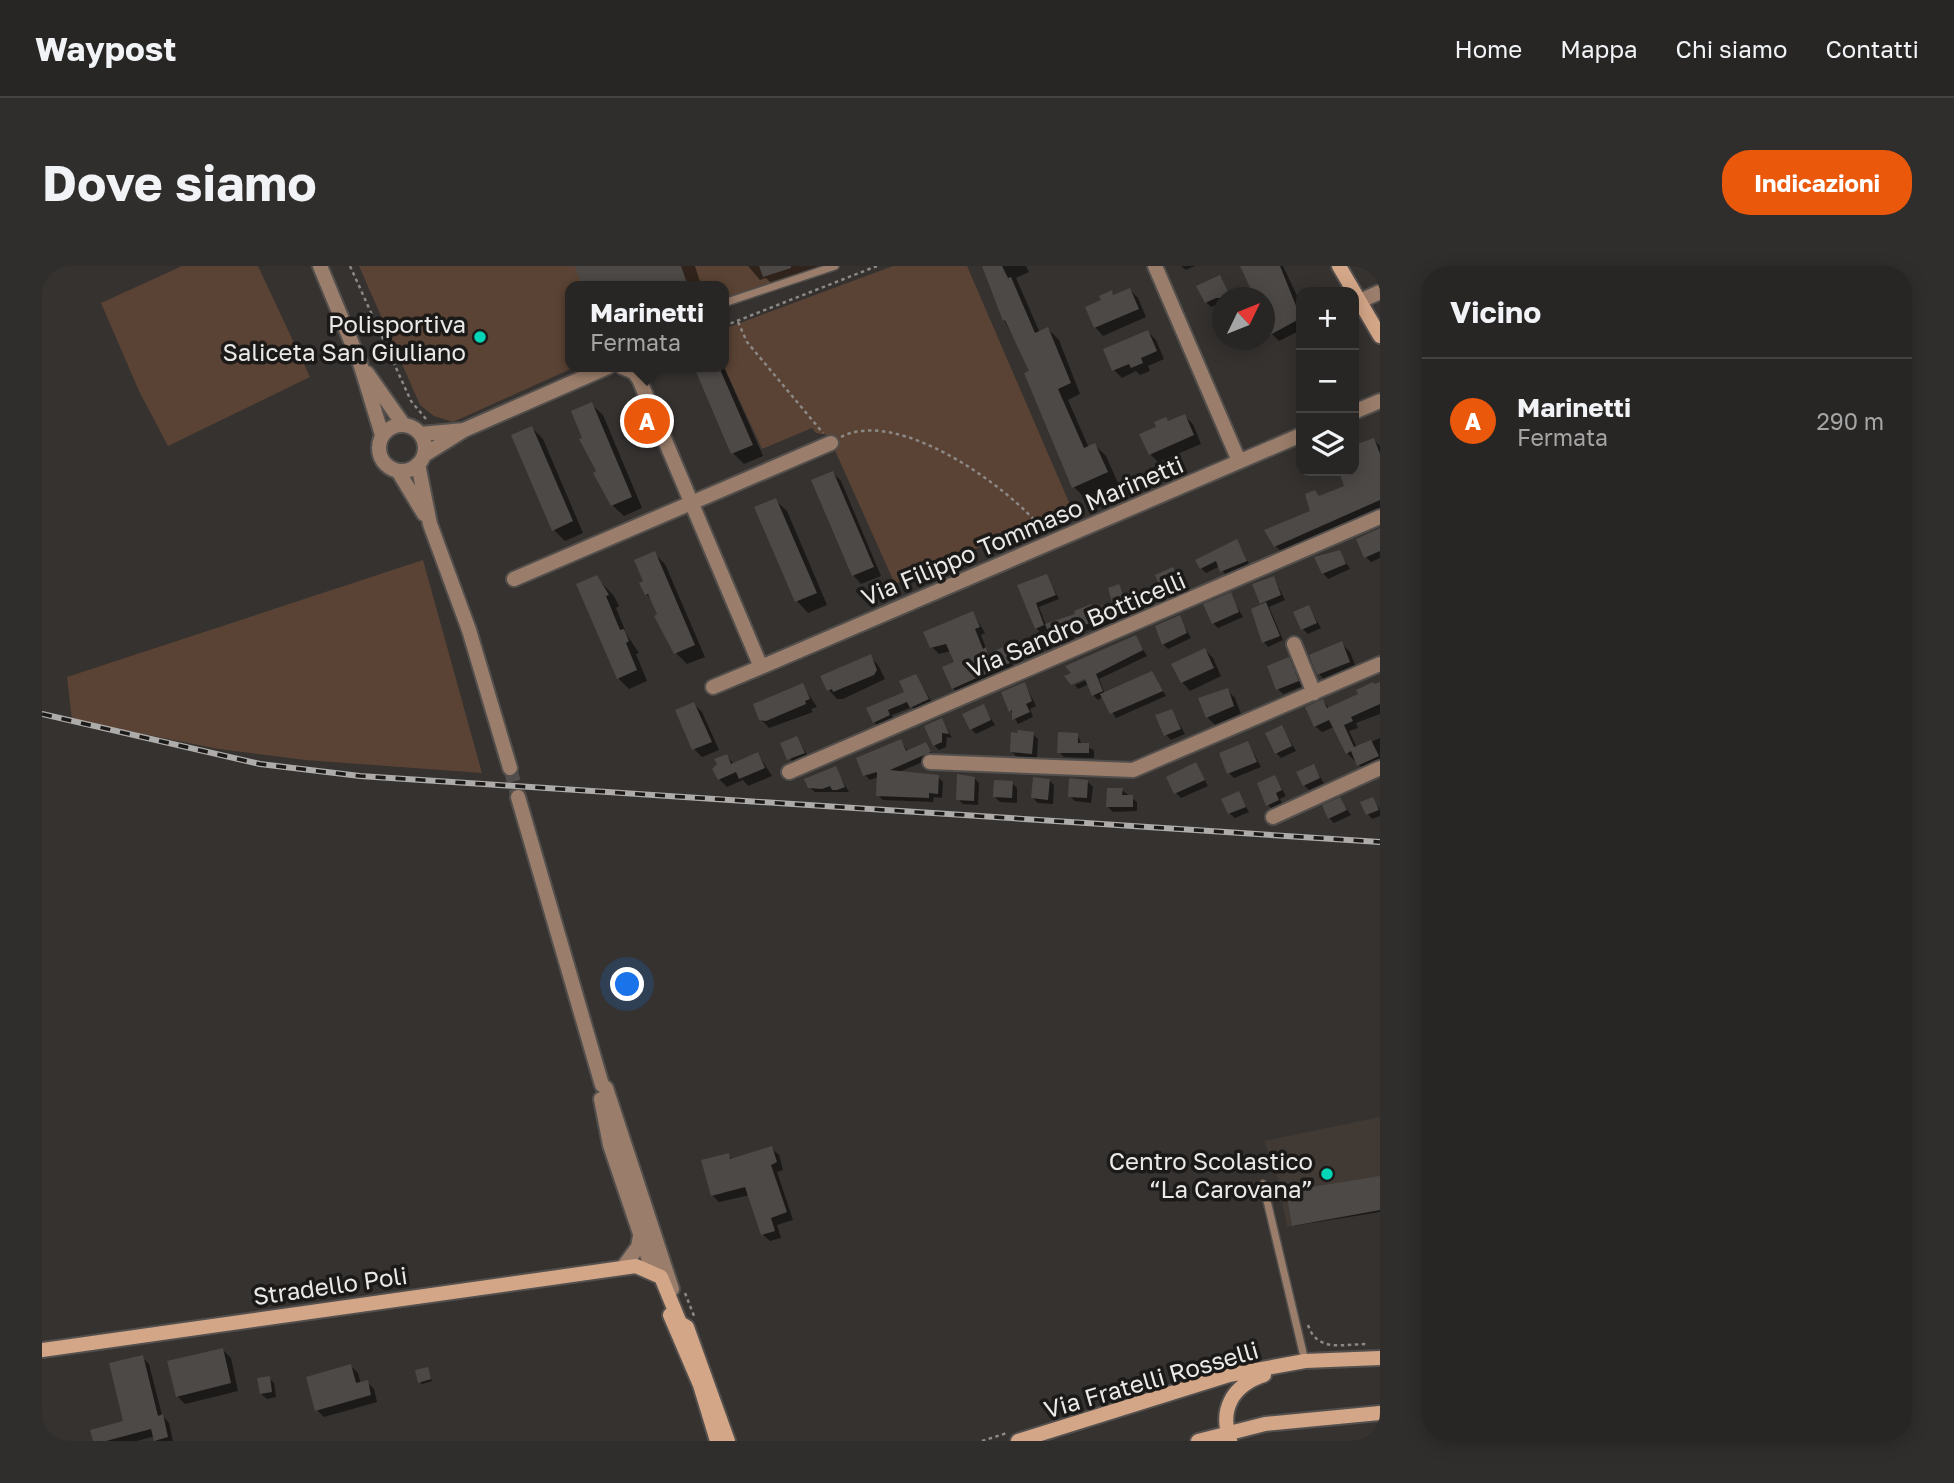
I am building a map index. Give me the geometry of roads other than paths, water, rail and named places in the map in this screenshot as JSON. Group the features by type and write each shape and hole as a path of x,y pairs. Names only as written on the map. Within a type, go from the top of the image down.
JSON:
{"street":[{"path":"320,266 360,363 382,435"},
{"path":"1155,266 1239,461"},
{"path":"1339,266 1380,336"},
{"path":"1360,301 1380,292"},
{"path":"360,363 403,424 421,434 453,428 464,430"},
{"path":"403,424 391,427 382,435 378,446 380,457 387,466 398,471 409,470 464,430 597,372"},
{"path":"634,372 761,667"},
{"path":"1359,410 1380,401"},
{"path":"421,434 421,460 430,524"},
{"name":"Via Filippo Tommaso Marinetti","path":"713,687 1296,437"},
{"path":"514,579 831,443"},
{"path":"398,471 430,524 469,630 510,768"},
{"name":"Via Sandro Botticelli","path":"789,772 1380,517"},
{"path":"1294,644 1314,693"},
{"path":"930,762 1133,769 1380,664"},
{"path":"1273,817 1380,768"},
{"path":"518,797 602,1084 606,1088 660,1261 728,1441"},
{"path":"602,1084 600,1091 610,1145 630,1209 700,1385 717,1441"},
{"path":"628,1161 625,1170 634,1203 630,1209"},
{"path":"624,1266 638,1247 640,1236"},
{"name":"Stradello Poli","path":"42,1350 624,1266 653,1272"},
{"path":"653,1272 661,1277 680,1324 687,1327"},
{"name":"Via Fratelli Rosselli","path":"1018,1441 1229,1375 1305,1361 1380,1358"},
{"path":"1229,1436 1226,1408 1234,1392 1251,1379 1305,1361"},
{"path":"1198,1441 1229,1436 1265,1424 1380,1413"},
{"path":"1249,1441 1265,1424"}],"lane":[{"path":"729,301 835,266"},
{"path":"1263,1184 1305,1361"},
{"path":"1374,1441 1380,1440"}],"tunnel":[{"path":"510,768 518,797"}],"railway":[{"path":"42,714 260,764 360,776 1380,842"}],"place":[{"name":"Polisportiva Saliceta San Giuliano","path":"480,337"},
{"name":"Marinetti","path":"647,421"},
{"name":"Centro Scolastico “La Carovana”","path":"1327,1174"}]}
